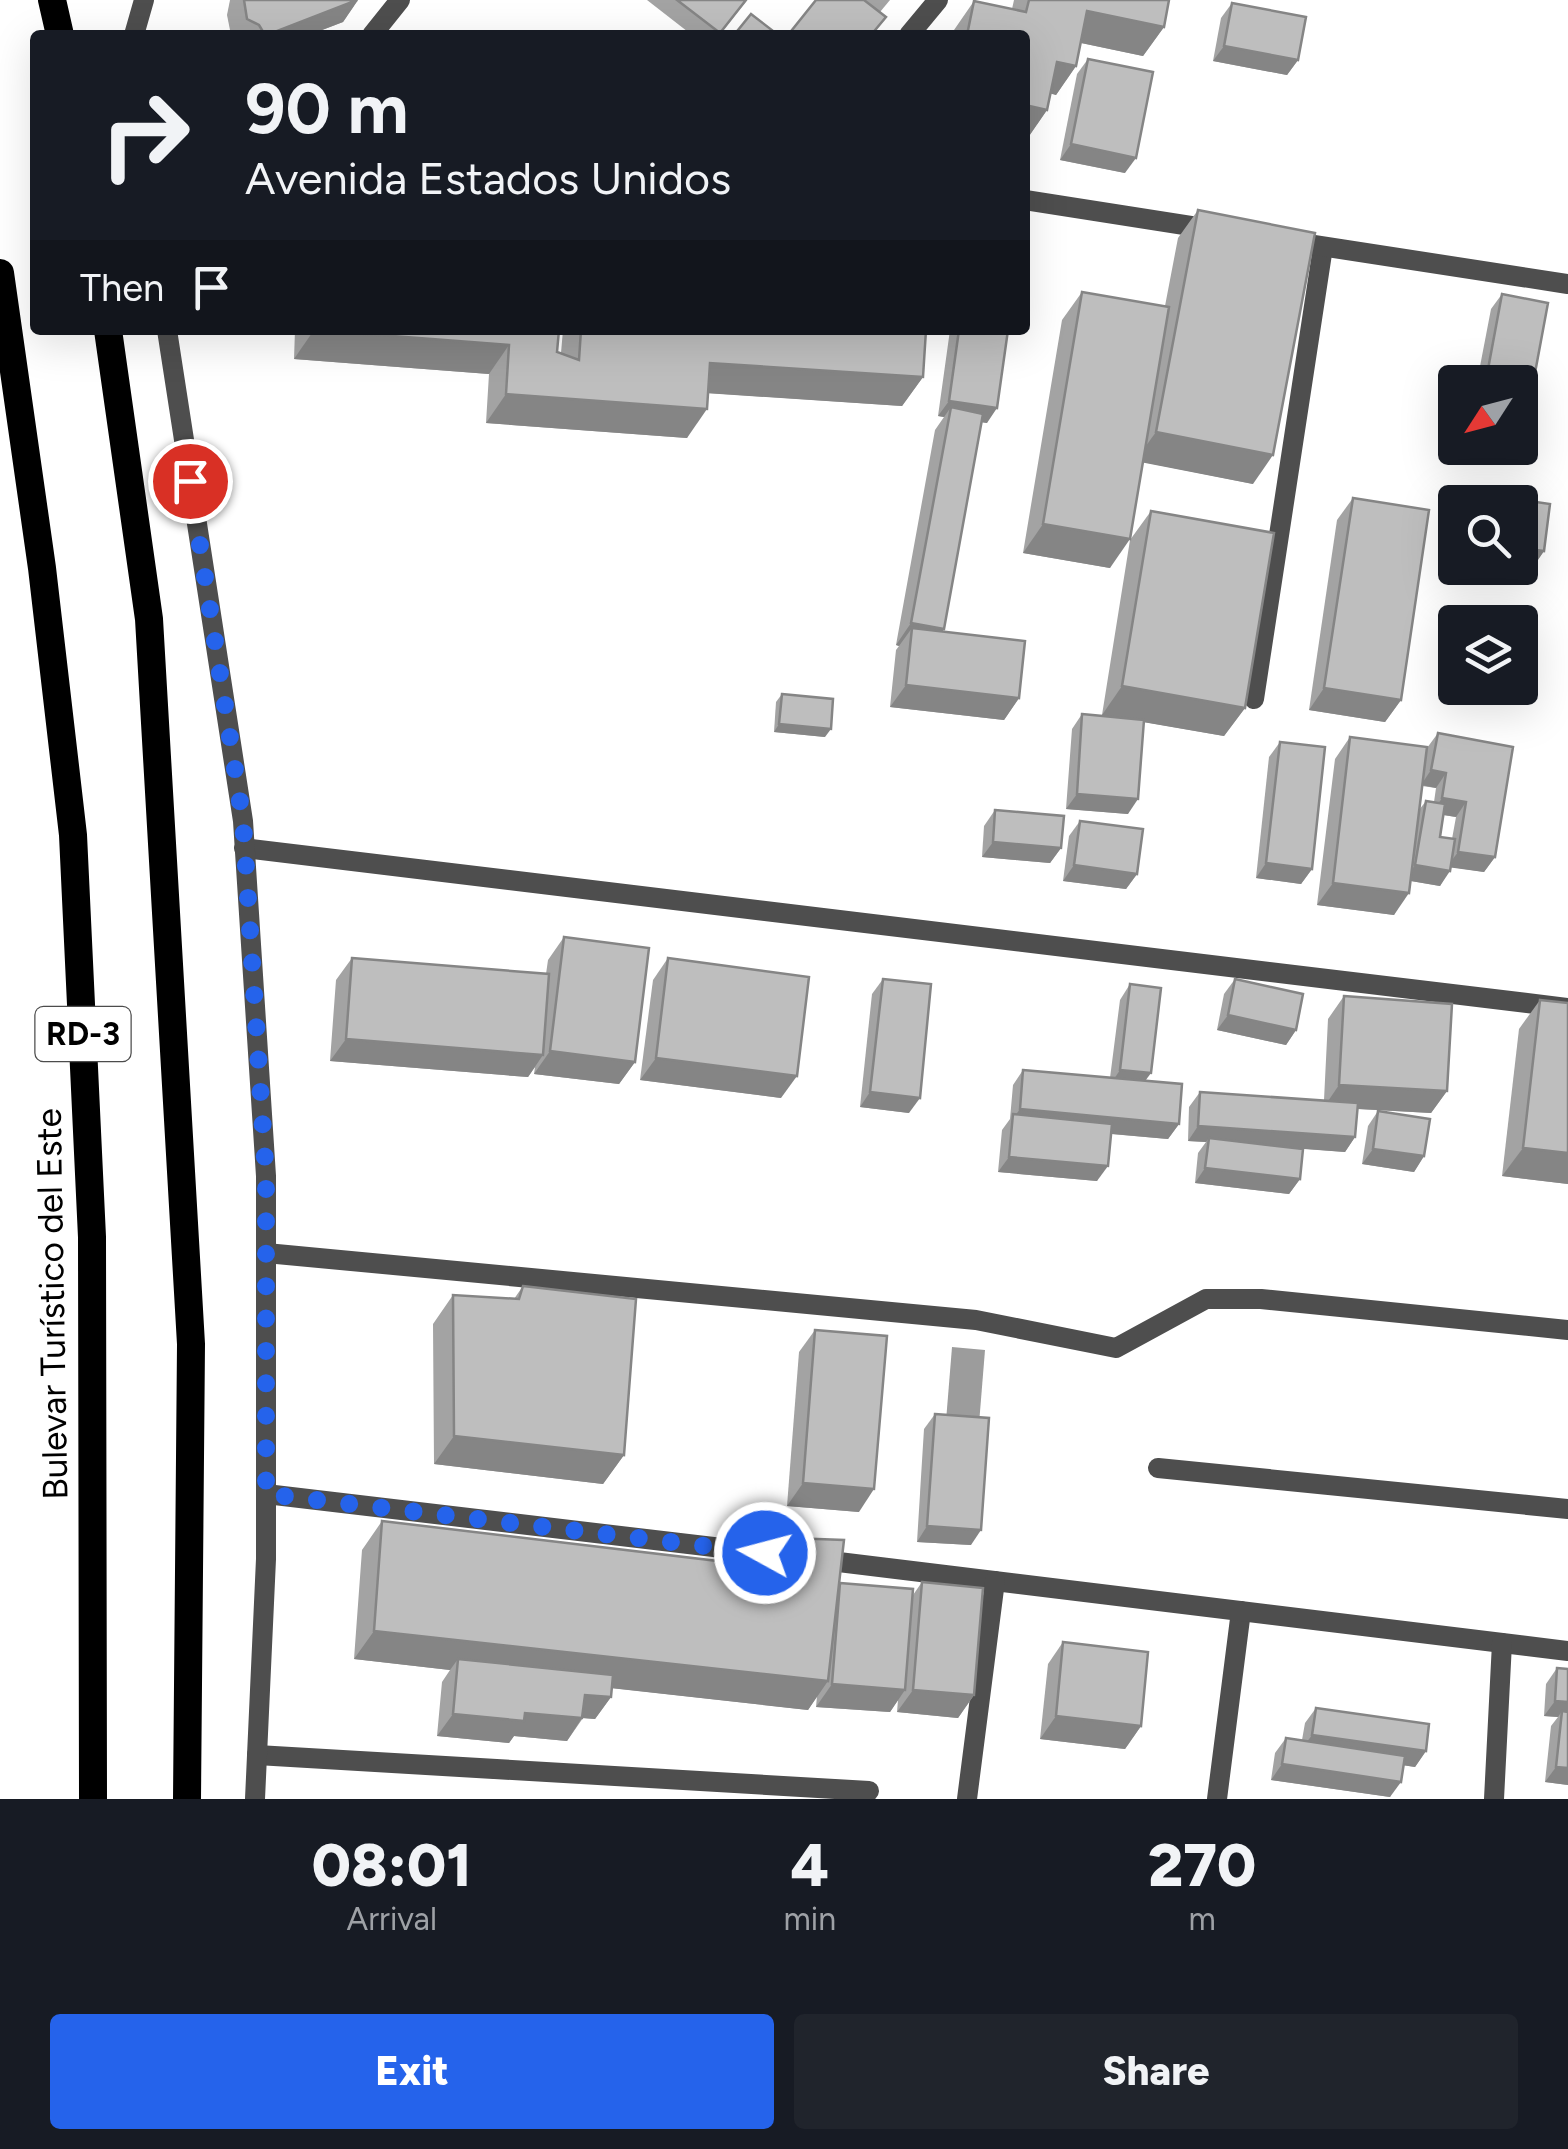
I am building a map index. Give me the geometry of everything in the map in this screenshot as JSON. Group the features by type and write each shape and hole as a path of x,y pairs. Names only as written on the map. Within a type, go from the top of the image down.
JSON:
{"highway":[{"path":"52,0 59,30"},
{"name":"Bulevar Turístico del Este","path":"0,273 73,835 92,1237 93,1799"},
{"name":"RD-3","path":"109,335 149,619 192,1344 187,1799"}],"street":[{"path":"135,30 144,0"},
{"path":"376,30 400,0"},
{"path":"913,30 938,0"},
{"path":"1030,201 1230,232"},
{"path":"1267,238 1568,284"},
{"path":"1254,700 1323,246"},
{"path":"0,379 3,307"},
{"path":"168,335 244,848 266,1176 266,1494 255,1799"},
{"path":"244,848 1568,1008"},
{"path":"266,1253 976,1320 1116,1348 1206,1299 1261,1299 1568,1330"},
{"path":"1158,1468 1568,1509"},
{"path":"266,1494 1568,1651"},
{"path":"967,1799 995,1581"},
{"path":"1217,1799 1241,1611"},
{"path":"1494,1799 1502,1643"},
{"path":"257,1755 868,1791"}],"shaded area":[{"path":"952,1347 985,1350 979,1424 946,1421"}],"building":[{"path":"244,0 357,0 278,30 262,30 247,19"},
{"path":"677,0 746,0 722,30 716,30"},
{"path":"816,0 864,0 886,17 875,30 792,30"},
{"path":"1029,0 1169,0 1164,27 1087,11 1076,66 1057,62 1047,110 1030,106 1030,30 968,30 974,1 1026,12"},
{"path":"1232,3 1306,17 1298,60 1224,46"},
{"path":"751,14 772,30 738,30"},
{"path":"1088,59 1153,72 1136,158 1071,144"},
{"path":"1198,210 1315,233 1273,455 1156,432"},
{"path":"1082,292 1169,307 1130,539 1043,524"},
{"path":"1502,294 1548,303 1536,365 1489,365"},
{"path":"379,335 559,335 557,352 579,360 581,335 926,335 923,377 710,363 707,409 506,394 509,345"},
{"path":"958,335 1007,335 997,408 949,401"},
{"path":"951,407 983,414 944,629 911,623"},
{"path":"1353,498 1429,510 1401,700 1324,688"},
{"path":"1538,502 1550,504 1544,551 1538,550"},
{"path":"1151,511 1274,533 1245,708 1122,686"},
{"path":"912,628 1025,641 1019,698 906,685"},
{"path":"782,694 833,699 831,729 779,724"},
{"path":"1082,714 1144,720 1138,799 1077,794"},
{"path":"1438,733 1513,747 1495,857 1458,852 1466,802 1442,798 1446,773 1431,770"},
{"path":"1350,737 1427,747 1409,893 1333,883"},
{"path":"1280,742 1325,747 1312,869 1266,863"},
{"path":"1426,801 1445,804 1440,837 1455,839 1450,871 1415,865"},
{"path":"995,810 1064,816 1061,848 993,842"},
{"path":"1080,821 1143,829 1137,874 1074,865"},
{"path":"564,937 649,948 635,1062 550,1051"},
{"path":"352,958 549,974 543,1055 346,1039"},
{"path":"668,958 809,977 797,1076 656,1058"},
{"path":"883,979 931,984 920,1098 870,1092"},
{"path":"1235,979 1303,994 1296,1030 1228,1015"},
{"path":"1130,984 1161,988 1151,1073 1120,1070"},
{"path":"1344,996 1452,1004 1447,1091 1339,1085"},
{"path":"1540,1000 1568,1003 1568,1153 1523,1148"},
{"path":"1023,1070 1182,1084 1179,1124 1020,1109"},
{"path":"1200,1092 1358,1103 1355,1137 1198,1126"},
{"path":"1378,1111 1430,1119 1424,1156 1373,1149"},
{"path":"1013,1114 1112,1124 1108,1166 1009,1157"},
{"path":"1209,1138 1303,1149 1300,1179 1205,1168"},
{"path":"523,1286 636,1299 624,1455 454,1436 453,1295 519,1299"},
{"path":"815,1330 887,1336 874,1489 803,1483"},
{"path":"935,1414 989,1418 981,1530 927,1526"},
{"path":"382,1521 735,1563 739,1536 844,1540 828,1681 374,1631"},
{"path":"922,1582 983,1588 974,1695 913,1690"},
{"path":"840,1583 913,1589 905,1690 832,1684"},
{"path":"1063,1642 1148,1652 1141,1726 1056,1716"},
{"path":"458,1659 613,1675 611,1697 585,1695 582,1718 525,1713 524,1721 453,1714"},
{"path":"1557,1668 1568,1669 1568,1702 1555,1701"},
{"path":"1316,1708 1429,1724 1426,1751 1312,1735"},
{"path":"1562,1711 1568,1712 1568,1768 1556,1767"},
{"path":"1286,1738 1405,1756 1401,1782 1282,1764"}],"route":[{"path":"190,481 243,821 266,1176 266,1494 765,1553"}]}
